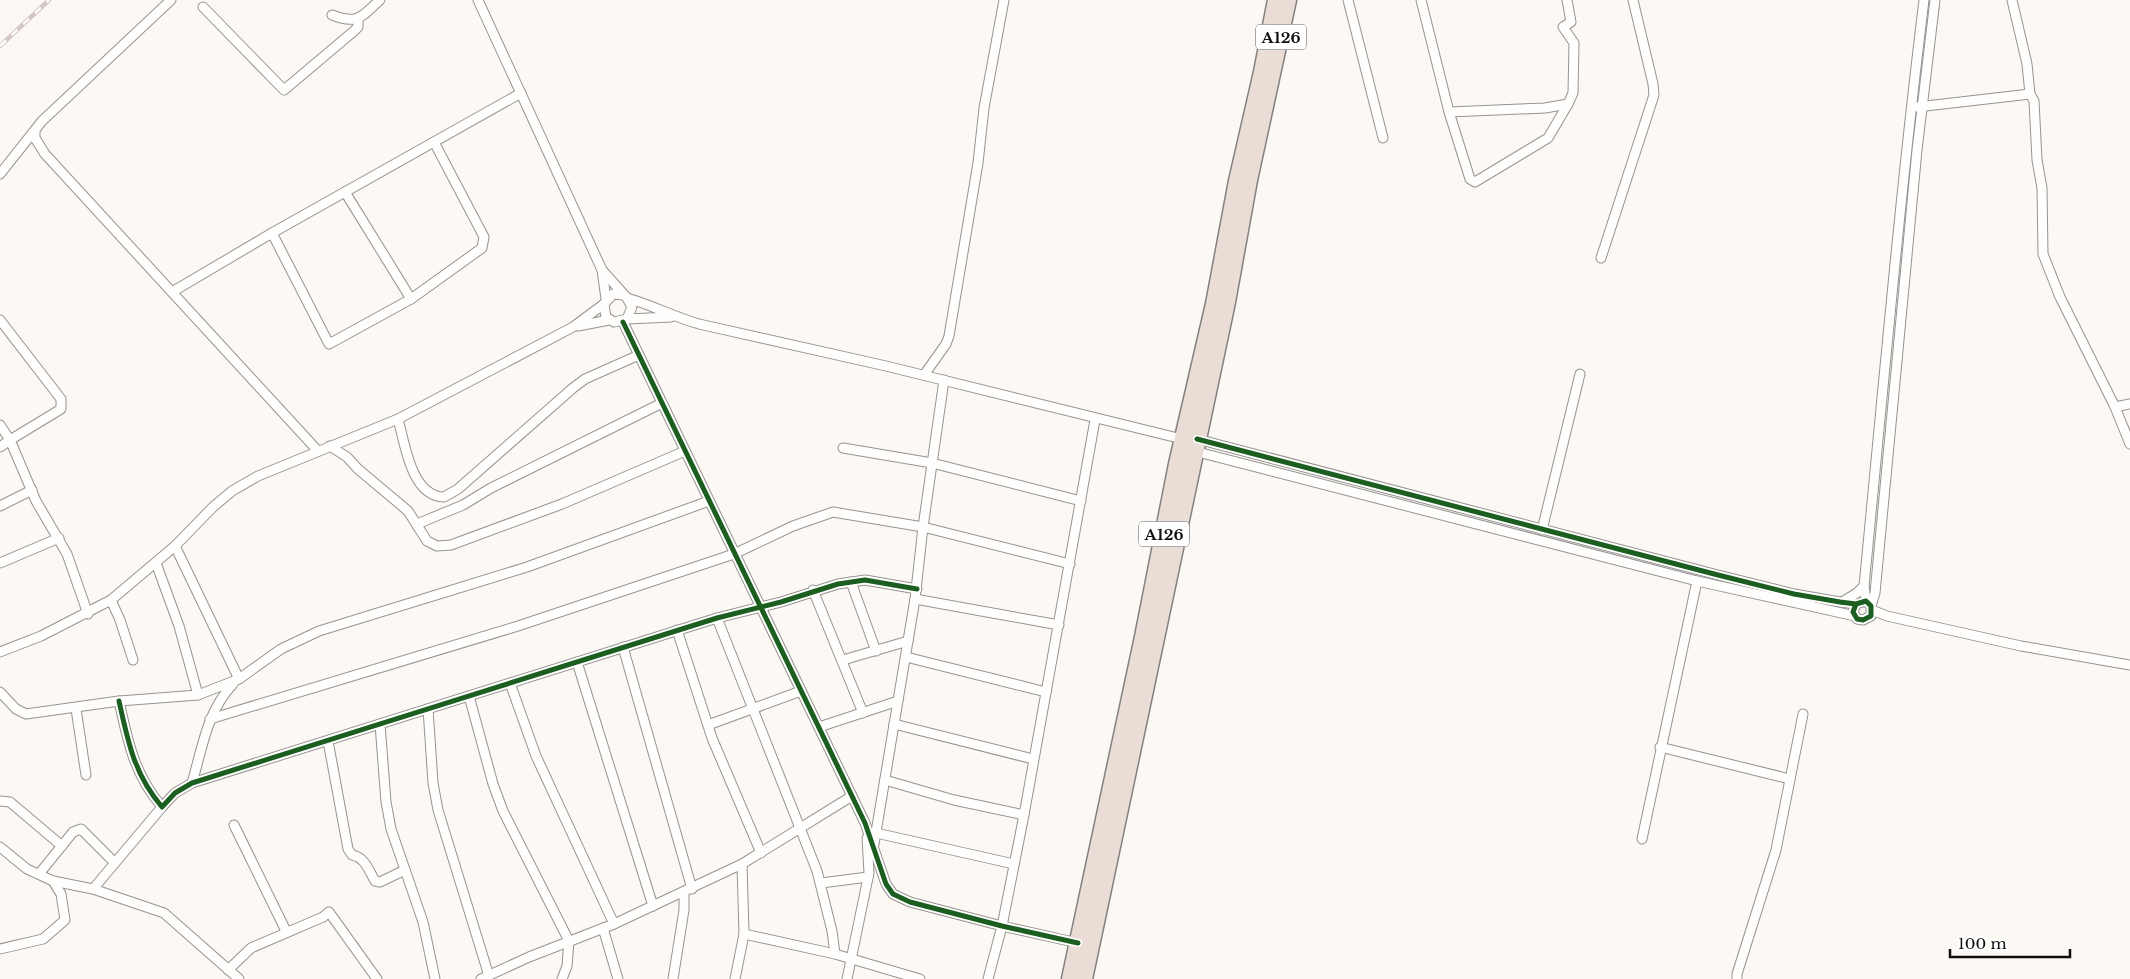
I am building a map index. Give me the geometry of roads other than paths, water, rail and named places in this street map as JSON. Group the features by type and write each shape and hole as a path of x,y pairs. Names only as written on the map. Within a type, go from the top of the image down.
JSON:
{"highway":[{"name":"A126","path":"1084,979 1191,443 1268,73 1276,1"},
{"name":"A126","path":"1070,979 1143,637 1191,443"}],"street":[{"path":"0,174 42,121 170,0"},
{"path":"332,15 348,22 358,20 380,0"},
{"path":"478,0 602,270 632,307 625,320"},
{"path":"924,375 946,344 949,336 978,163 984,108 1004,0"},
{"path":"1348,0 1383,138"},
{"path":"1421,0 1449,112 1470,179 1477,182 1548,138 1568,104 1573,93 1574,43 1563,27 1571,22 1567,0"},
{"path":"1601,258 1654,95 1633,0"},
{"path":"1924,0 1911,106 1864,586 1870,609 1879,619 1887,616 2021,646 2130,665"},
{"path":"1191,443 1697,581 1855,616 1863,620 1870,609 1875,593 1922,108 1935,0"},
{"path":"2012,0 2027,64 2030,94 2034,101 2037,160 2042,188 2044,254 2060,297 2115,407 2130,444"},
{"path":"203,7 284,90 354,32 358,27 358,20"},
{"path":"172,292 272,233 521,93"},
{"path":"1911,106 1922,108 2030,94"},
{"path":"1449,112 1545,108 1568,104"},
{"path":"35,131 35,138 46,154 318,451"},
{"path":"272,233 329,344 410,299 482,248 484,237 434,142"},
{"path":"345,192 410,299"},
{"path":"602,270 604,312 609,320"},
{"path":"0,652 41,636 88,614 111,600 175,546 213,507 232,492 258,476 398,419 573,327 613,294 625,296 653,306 674,318"},
{"path":"573,327 609,320 674,318 1053,406 1095,420 1765,587 1856,604 1870,609"},
{"path":"0,320 61,398 62,404 61,409 0,447"},
{"path":"625,320 639,355 734,554 866,823 886,884 893,894 910,902 1002,926 1078,943"},
{"path":"398,419 416,477 426,491 444,497 458,489 585,379 639,355"},
{"path":"1542,530 1580,374"},
{"path":"874,847 917,589 923,527 944,380"},
{"path":"417,524 463,505 491,488 662,403"},
{"path":"2115,407 2130,404"},
{"path":"988,979 1002,926 1024,815 1095,420"},
{"path":"0,424 10,440 32,490 59,538 88,614"},
{"path":"330,446 348,457 368,478 408,511 427,541 437,546 451,545 562,504 685,451"},
{"path":"843,448 932,462 1081,502"},
{"path":"0,506 32,490"},
{"path":"192,783 210,719 218,701 238,679 281,649 319,631 527,567 709,501"},
{"path":"210,719 518,626 734,554 794,526 833,512 923,527 1070,564"},
{"path":"0,563 59,538"},
{"path":"175,546 238,679"},
{"path":"156,563 179,626 198,695"},
{"path":"93,889 175,793 192,783 677,630 781,602 812,590 865,580 886,582 917,589"},
{"path":"1642,839 1660,747 1697,581"},
{"path":"851,582 876,651"},
{"path":"1840,602 1857,594 1864,586"},
{"path":"812,590 843,660 863,713"},
{"path":"915,599 1059,625"},
{"path":"111,600 120,620 133,660"},
{"path":"1855,616 1853,608 1856,604"},
{"path":"717,618 821,883 835,954"},
{"path":"677,630 708,726 761,853"},
{"path":"843,660 908,641"},
{"path":"623,647 688,890 673,979"},
{"path":"906,657 1046,692"},
{"path":"578,662 652,906"},
{"path":"0,692 16,709 26,714 76,709 119,701 198,695 238,679"},
{"path":"510,683 536,756 614,924"},
{"path":"708,726 801,690"},
{"path":"469,696 493,784 503,811 569,941 567,966 562,979"},
{"path":"119,701 133,760 153,797 162,807"},
{"path":"818,727 898,701"},
{"path":"76,709 86,775"},
{"path":"428,709 432,783 450,857 485,978 529,956 614,924 742,864 852,796"},
{"path":"1738,979 1737,974 1776,850 1803,714"},
{"path":"380,724 386,802 391,829 423,922 435,979"},
{"path":"894,724 1033,759"},
{"path":"328,740 348,849 365,863 375,881 380,882 405,870"},
{"path":"1660,747 1790,779"},
{"path":"885,780 954,800 1024,815"},
{"path":"0,801 10,802 62,846"},
{"path":"848,979 868,877 866,823"},
{"path":"234,825 286,931"},
{"path":"39,874 74,832 83,829 115,863"},
{"path":"876,833 1014,864"},
{"path":"0,847 27,869 53,881 93,889 164,913 238,979"},
{"path":"735,979 744,934 742,864"},
{"path":"821,883 868,877"},
{"path":"0,948 43,939 65,920 61,894 53,881"},
{"path":"228,970 251,948 286,931 304,926 328,912 377,979"},
{"path":"603,928 618,979"},
{"path":"744,934 851,958 920,979"}],"railway":[{"path":"0,46 49,0"}]}
